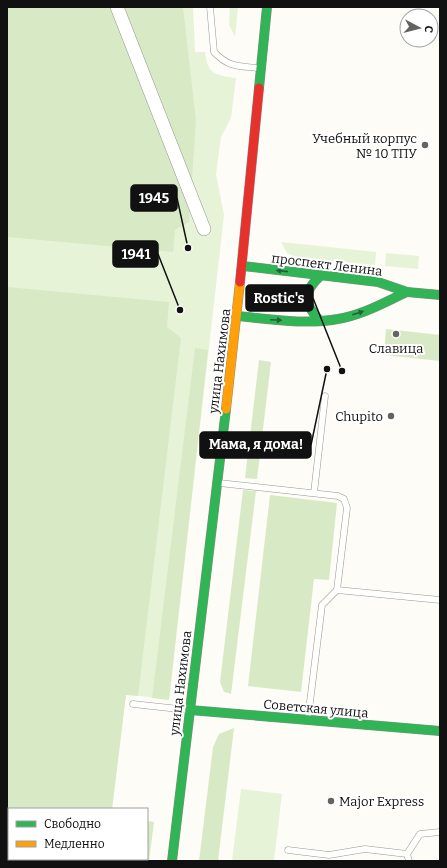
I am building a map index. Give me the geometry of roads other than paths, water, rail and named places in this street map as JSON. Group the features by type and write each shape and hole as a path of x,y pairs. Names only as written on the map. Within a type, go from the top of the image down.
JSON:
{"main road":[{"name":"улица Нахимова","path":"172,861 243,266 267,7"},
{"name":"проспект Ленина","path":"243,266 378,282 407,292 440,295"},
{"path":"320,321 309,310 306,295 310,284 321,275"},
{"name":"проспект Ленина","path":"237,316 320,321 338,319 361,312 407,292"},
{"name":"Советская улица","path":"190,710 440,731"}],"street":[{"path":"117,7 204,229"}],"lane":[{"path":"210,7 214,52 224,62 236,66 262,69"},
{"path":"314,493 325,396"},
{"path":"218,482 341,497 347,505 337,590 322,605 308,721"},
{"path":"337,590 440,600"},
{"path":"133,704 190,710"},
{"path":"409,861 407,854 420,834 440,832"},
{"path":"288,850 329,855 365,849 407,854"}],"place":[{"name":"Учебный корпус № 10 ТПУ","path":"425,145"},
{"name":"1945","path":"188,248"},
{"name":"1941","path":"180,310"},
{"name":"Славица","path":"396,334"},
{"name":"Мама, я дома!","path":"327,369"},
{"name":"Rostic's","path":"342,371"},
{"name":"Chupito","path":"391,416"},
{"name":"Major Express","path":"331,801"}]}
